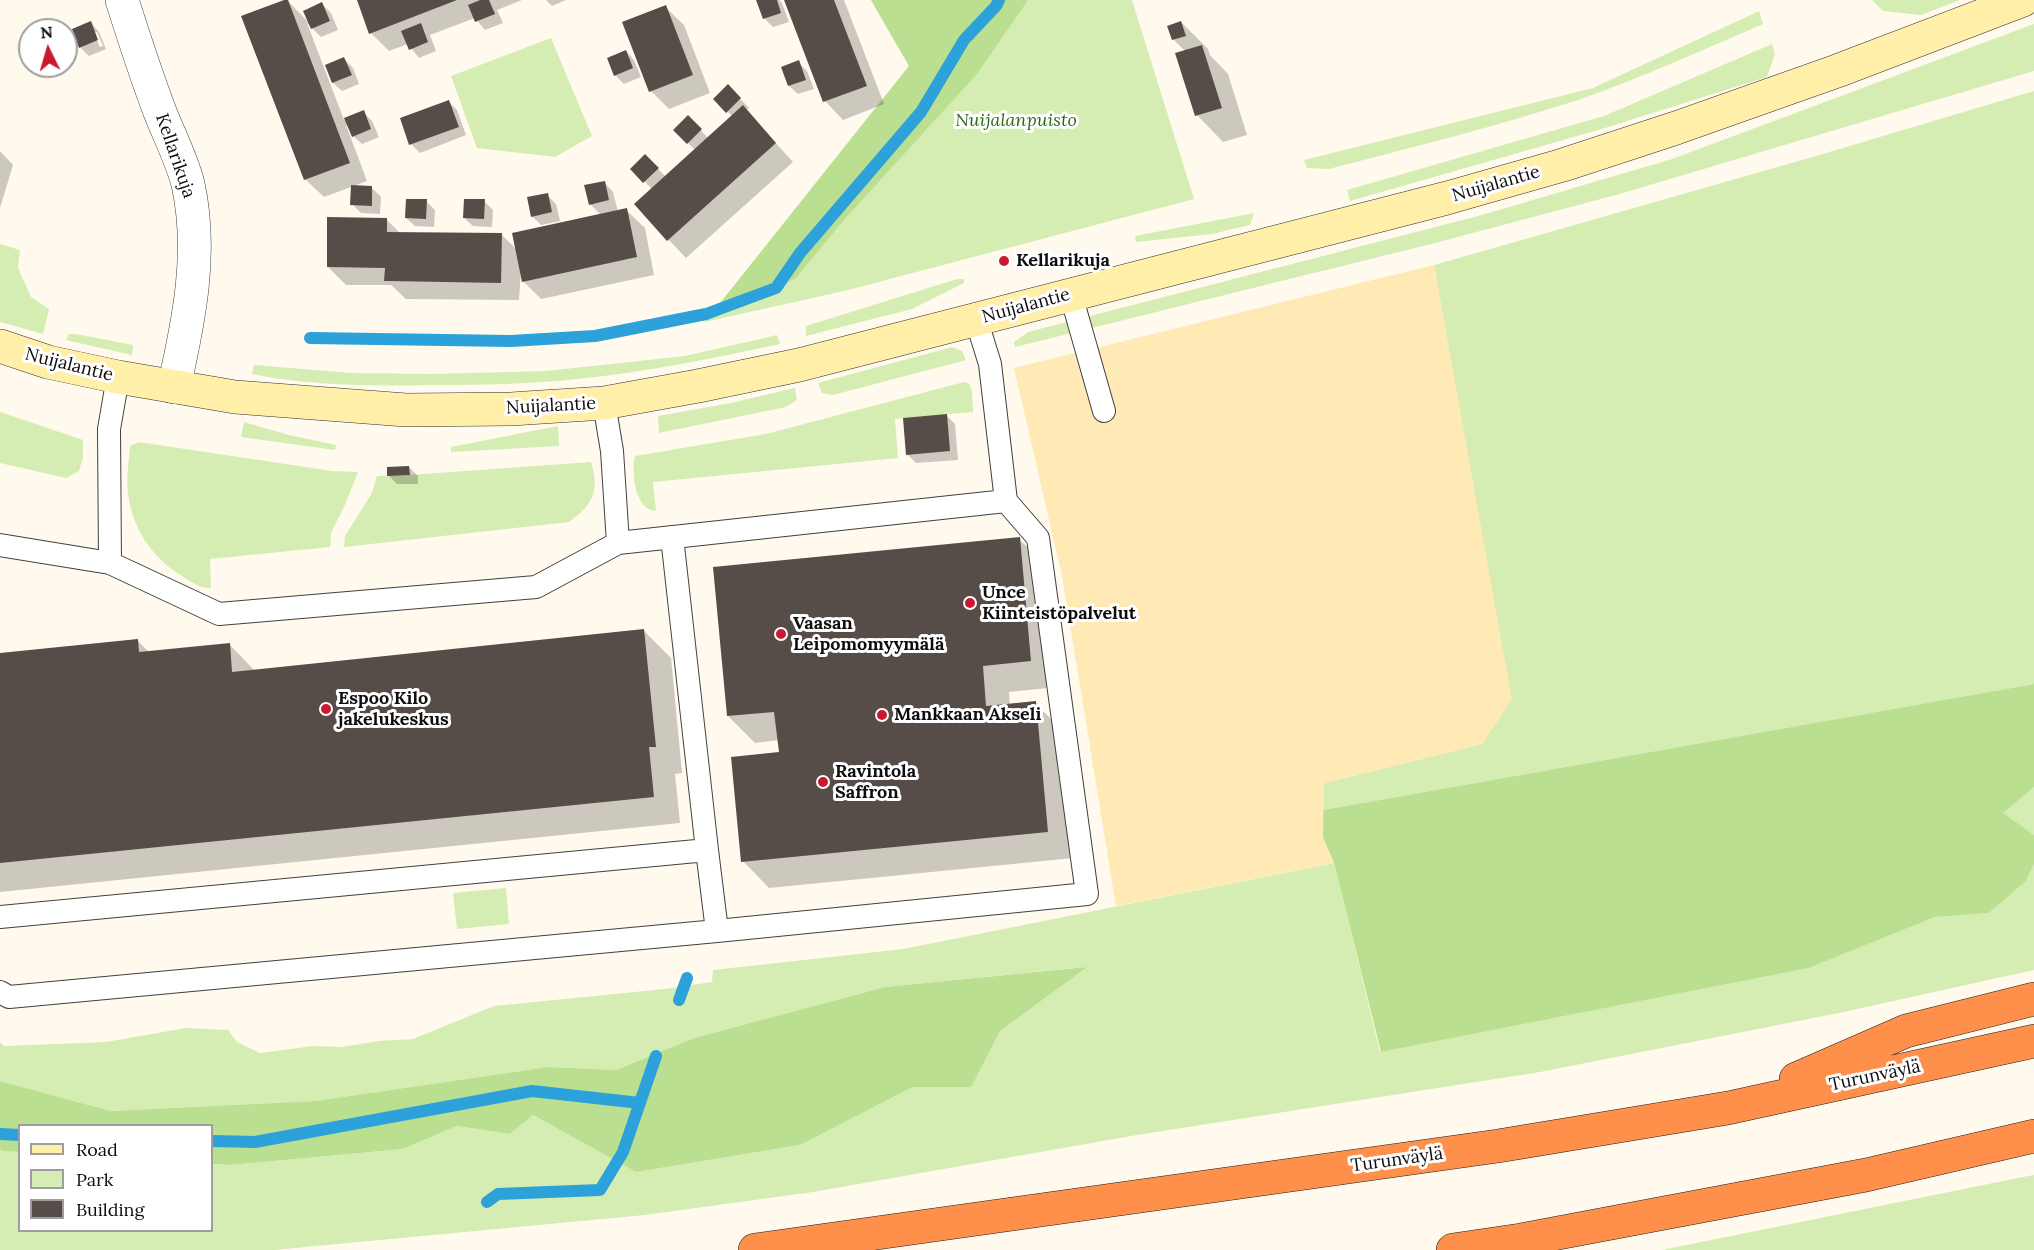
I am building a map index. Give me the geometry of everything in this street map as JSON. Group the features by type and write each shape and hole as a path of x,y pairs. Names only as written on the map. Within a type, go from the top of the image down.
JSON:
{"highway":[{"path":"1728,1108 1906,1031 2034,999"},
{"name":"Turunväylä","path":"755,1250 1498,1146 1728,1108 2034,1041"},
{"path":"1453,1250 1521,1240 1854,1178 2034,1136"}],"main road":[{"name":"Nuijalantie","path":"0,346 48,362 118,377 235,397 396,409 511,409 603,403 698,387 799,365 1447,198 1563,165 1826,75 2023,0"}],"street":[{"name":"Kellarikuja","path":"122,0 141,64 187,182 193,214 195,247 190,315 174,387"}],"lane":[{"path":"1071,295 1104,411"},
{"path":"0,992 9,997 717,932 1087,894 1038,537 1006,501 990,364 976,319"},
{"path":"110,563 109,429 118,377"},
{"path":"603,403 612,451 618,543"},
{"path":"0,545 110,563 219,614 536,587 618,543 1006,501"},
{"path":"672,537 717,932"},
{"path":"0,917 707,850"}],"green space":[{"name":"Nuijalanpuisto","path":"871,0 1132,0 1194,199 848,290 705,322 909,66"},
{"path":"871,0 1028,0 977,74 842,222 796,278 705,322 909,66"},
{"path":"1872,0 1960,0 1921,15 1883,11"},
{"path":"1759,11 1763,24 1581,99 1487,127 1329,169 1307,168 1304,160 1593,88"},
{"path":"2034,24 2034,71 1616,195 1435,243 1015,347 1014,342 1028,332 1482,215 1672,159"},
{"path":"551,38 592,136 555,157 477,148 451,76"},
{"path":"1772,44 1775,54 1767,77 1605,128 1350,201 1347,190 1604,116"},
{"path":"2034,91 2034,684 1323,810 1324,783 1482,744 1511,700 1434,265"},
{"path":"1254,213 1250,225 1212,234 1136,242 1135,236"},
{"path":"0,244 20,250 18,268 31,297 49,309 43,334 0,322"},
{"path":"957,279 964,279 964,283 912,309 806,336 806,326"},
{"path":"69,334 133,345 132,355 66,340"},
{"path":"777,335 780,344 629,373 542,382 365,385 297,381 252,374 254,365 352,373 432,374 546,371 685,356"},
{"path":"952,347 962,351 966,360 833,395 822,393 818,383"},
{"path":"964,382 969,384 972,390 973,412 895,419 898,458 653,482 656,511 643,505 636,490 635,456 766,434"},
{"path":"795,388 797,400 786,407 659,433 658,416 731,403"},
{"path":"0,412 83,440 83,458 79,471 66,478 0,463"},
{"path":"244,422 336,445 335,450 241,437"},
{"path":"558,426 559,446 451,452 451,447"},
{"path":"139,442 332,471 358,472 331,533 330,547 210,559 211,588 207,588 196,585 171,569 153,551 139,530 130,506 127,481 130,446"},
{"path":"591,462 595,481 592,496 584,509 569,522 344,547 345,536 372,493 377,476"},
{"path":"2034,684 2034,787 2003,813 2034,835 2034,864 2026,881 1989,913 1935,917 1809,968 1381,1052 1334,863 1323,838 1323,810"},
{"path":"2034,787 2034,835 2002,813"},
{"path":"1334,863 1380,1052 1809,968 1935,917 1989,913 2026,881 2034,864 2034,970 1839,1013 1540,1072 1137,1135 813,1192 645,1215 274,1250 0,1250 0,1149 18,1152 18,1232 213,1232 213,1164 231,1165 403,1149 457,1126 510,1134 533,1115 636,1172 800,1145 913,1087 970,1087 1000,1031 1085,967 885,987 694,1038 616,1070 548,1067 315,1101 111,1111 0,1081 0,1042 4,1046 106,1042 186,1028 228,1030 237,1042 260,1053 313,1046 342,1047 379,1041 413,1039 494,1006 665,989 712,982 713,970 903,949"},
{"path":"506,888 509,924 457,929 453,893"},
{"path":"1087,967 1000,1031 971,1087 913,1087 800,1145 636,1172 533,1115 510,1134 457,1126 403,1149 231,1165 213,1164 213,1124 18,1124 18,1152 0,1149 0,1081 111,1111 315,1101 548,1067 616,1070 694,1038 885,987"},
{"path":"2034,1175 2034,1250 1662,1250 2023,1177"}],"sand":[{"path":"1434,265 1512,700 1482,744 1324,783 1323,838 1334,863 1116,906 1062,576 1014,368"}],"building":[{"path":"288,0 350,163 304,180 241,16"},
{"path":"357,0 457,0 369,34"},
{"path":"480,0 489,0 495,14 475,22 468,5"},
{"path":"756,0 777,0 781,13 763,19"},
{"path":"784,0 834,0 867,86 823,102"},
{"path":"322,2 330,21 311,29 303,11"},
{"path":"666,5 693,75 649,92 622,22"},
{"path":"91,21 98,40 79,48 78,26"},
{"path":"1181,21 1186,36 1172,40 1167,26"},
{"path":"421,23 428,42 409,50 401,31"},
{"path":"1202,45 1222,108 1195,116 1175,53"},
{"path":"626,50 633,68 614,76 607,58"},
{"path":"344,57 352,75 332,83 325,65"},
{"path":"799,60 806,80 788,86 781,67"},
{"path":"728,84 741,98 726,113 713,99"},
{"path":"449,100 459,127 409,145 400,118"},
{"path":"743,105 776,143 667,241 634,204"},
{"path":"364,110 371,129 352,137 344,118"},
{"path":"688,115 702,129 687,144 673,130"},
{"path":"645,154 659,168 643,183 630,169"},
{"path":"605,181 609,200 589,205 584,185"},
{"path":"351,185 372,186 372,206 350,205"},
{"path":"548,193 552,212 531,217 527,197"},
{"path":"406,199 427,199 426,219 405,218"},
{"path":"464,199 485,199 484,219 463,218"},
{"path":"627,208 637,257 522,282 512,233"},
{"path":"327,217 387,218 387,232 502,233 501,283 384,281 385,268 327,267"},
{"path":"947,414 950,451 906,455 903,418"},
{"path":"409,466 410,475 387,476 387,467"},
{"path":"1020,537 1031,661 983,666 986,706 1036,701 1048,832 741,862 731,757 779,752 774,712 727,716 713,567"},
{"name":"Espoo Kilo jakelukeskus","path":"644,629 656,747 649,747 654,797 0,863 0,653 138,639 139,652 230,643 232,672"}],"waterway":[{"path":"310,338 511,341 595,336 706,314 776,288 800,253 921,112 964,40 999,0"},
{"path":"679,1000 687,978"},
{"path":"487,1202 498,1194 600,1190 623,1152 656,1056"},
{"path":"213,1141 255,1142 532,1091 640,1103"},
{"path":"0,1134 18,1135"}],"place":[{"name":"Kellarikuja","path":"1004,261"},
{"name":"Unce Kiinteistöpalvelut","path":"970,603"},
{"name":"Vaasan Leipomomyymälä","path":"781,634"},
{"name":"Espoo Kilo jakelukeskus","path":"326,709"},
{"name":"Mankkaan Akseli","path":"882,715"},
{"name":"Ravintola Saffron","path":"823,782"}]}
